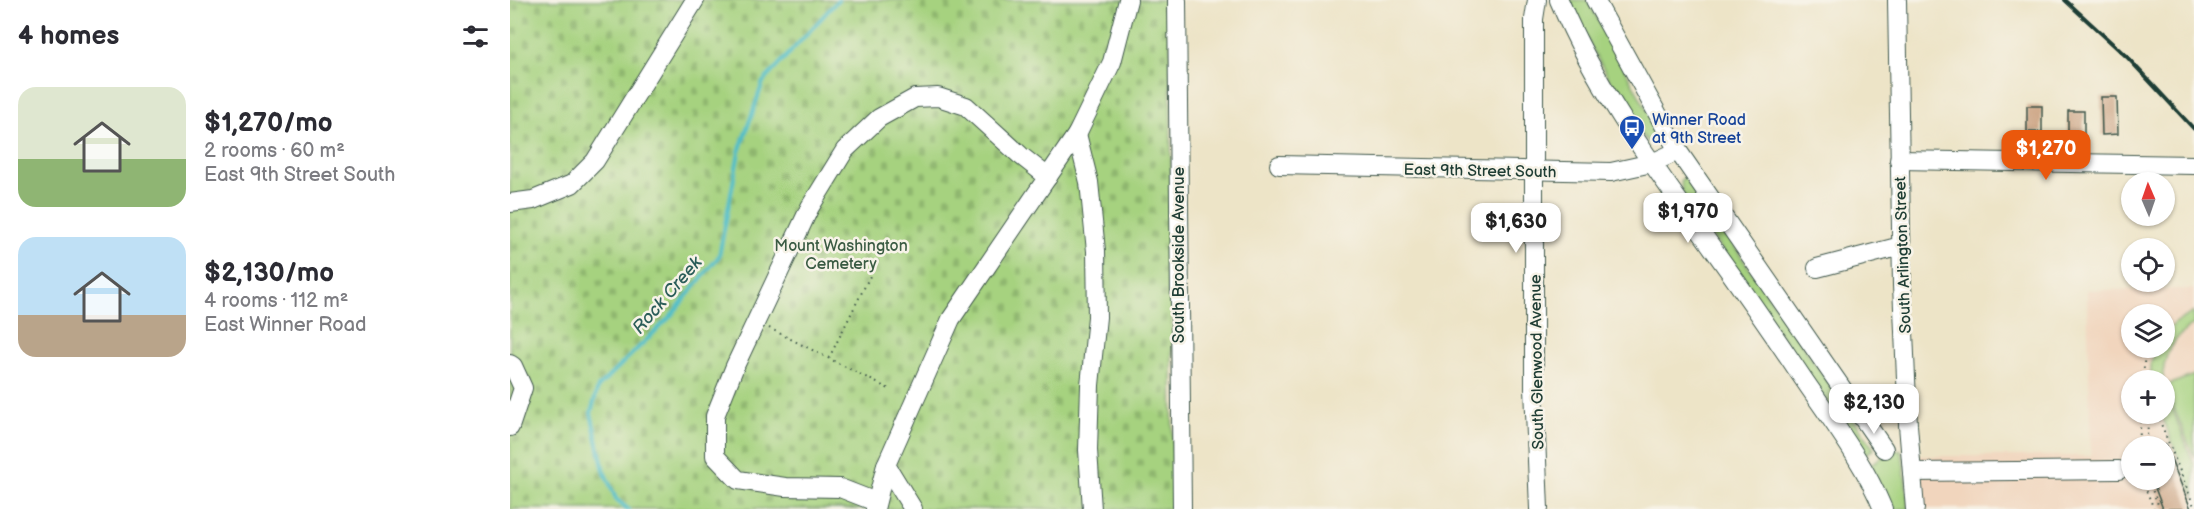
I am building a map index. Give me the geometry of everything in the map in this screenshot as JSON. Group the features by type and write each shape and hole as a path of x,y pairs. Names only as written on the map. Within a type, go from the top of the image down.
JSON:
{"street":[{"path":"510,203 533,200 572,184 595,161 695,0"},
{"path":"1048,177 966,106 938,97 915,98 879,118 845,150 810,207 715,416 715,456 738,480 785,487 840,488 875,506 885,465 951,319 1048,177 1077,134 1112,62 1128,0"},
{"name":"South Brookside Avenue","path":"1177,0 1182,509"},
{"name":"South Glenwood Avenue","path":"1537,0 1534,19 1534,388 1539,509"},
{"path":"1559,0 1594,73 1624,123 1748,296 1861,465 1883,509"},
{"path":"1595,0 1678,151 1884,450"},
{"name":"South Arlington Street","path":"1897,0 1901,246 1908,425 1915,509"},
{"path":"1077,134 1089,182 1096,251 1096,317 1090,385 1088,450 1092,509"},
{"name":"East 9th Street South","path":"1279,165 1611,172 1652,163 1678,151"},
{"path":"1899,160 2194,165"},
{"path":"1817,268 1901,246"},
{"path":"510,364 522,388 510,428"},
{"path":"1861,465 1898,439 1908,425"},
{"path":"885,465 913,509"},
{"path":"1861,465 1871,509"},
{"path":"1912,472 2119,470"}],"path":[{"path":"829,358 888,240"},
{"path":"756,322 889,389"},
{"path":"2161,424 2194,506"},
{"path":"2146,490 2154,509"},
{"path":"2152,490 2160,509"}],"shaded area":[{"path":"2175,289 2194,289 2194,509 1923,509 1918,456 2091,456 2087,290 2175,292"}],"green space":[{"name":"Mount Washington Cemetery","path":"510,0 1170,0 1173,509 510,509"},
{"path":"1569,0 1587,0 1660,134 1657,141 1648,142 1639,132 1589,43"},
{"path":"1687,178 1874,449 1864,455 1682,193 1681,180"},
{"path":"2194,312 2194,324 2175,341 2175,323"},
{"path":"2153,358 2166,358 2163,370 2151,370"},
{"path":"2194,375 2194,457 2175,410 2175,382"},
{"path":"2175,416 2194,465 2194,497 2175,449 2175,436 2170,436 2165,424 2175,424"},
{"path":"1893,450 1902,451 1909,509 1888,509 1871,468 1871,464"}],"building":[{"path":"2101,97 2117,97 2118,134 2102,135"},
{"path":"2027,106 2042,106 2042,132 2027,132"},
{"path":"2068,111 2084,111 2084,135 2068,135"},
{"path":"2175,469 2191,509 2163,509 2156,490 2175,490"}],"waterway":[{"name":"Rock Creek","path":"628,509 616,499 604,471 591,413 598,387 670,317 719,256 739,152 763,82 838,0"}],"railway":[{"path":"2065,0 2127,57 2194,129"}],"place":[{"name":"Winner Road at 9th Street","path":"1632,151"}]}
